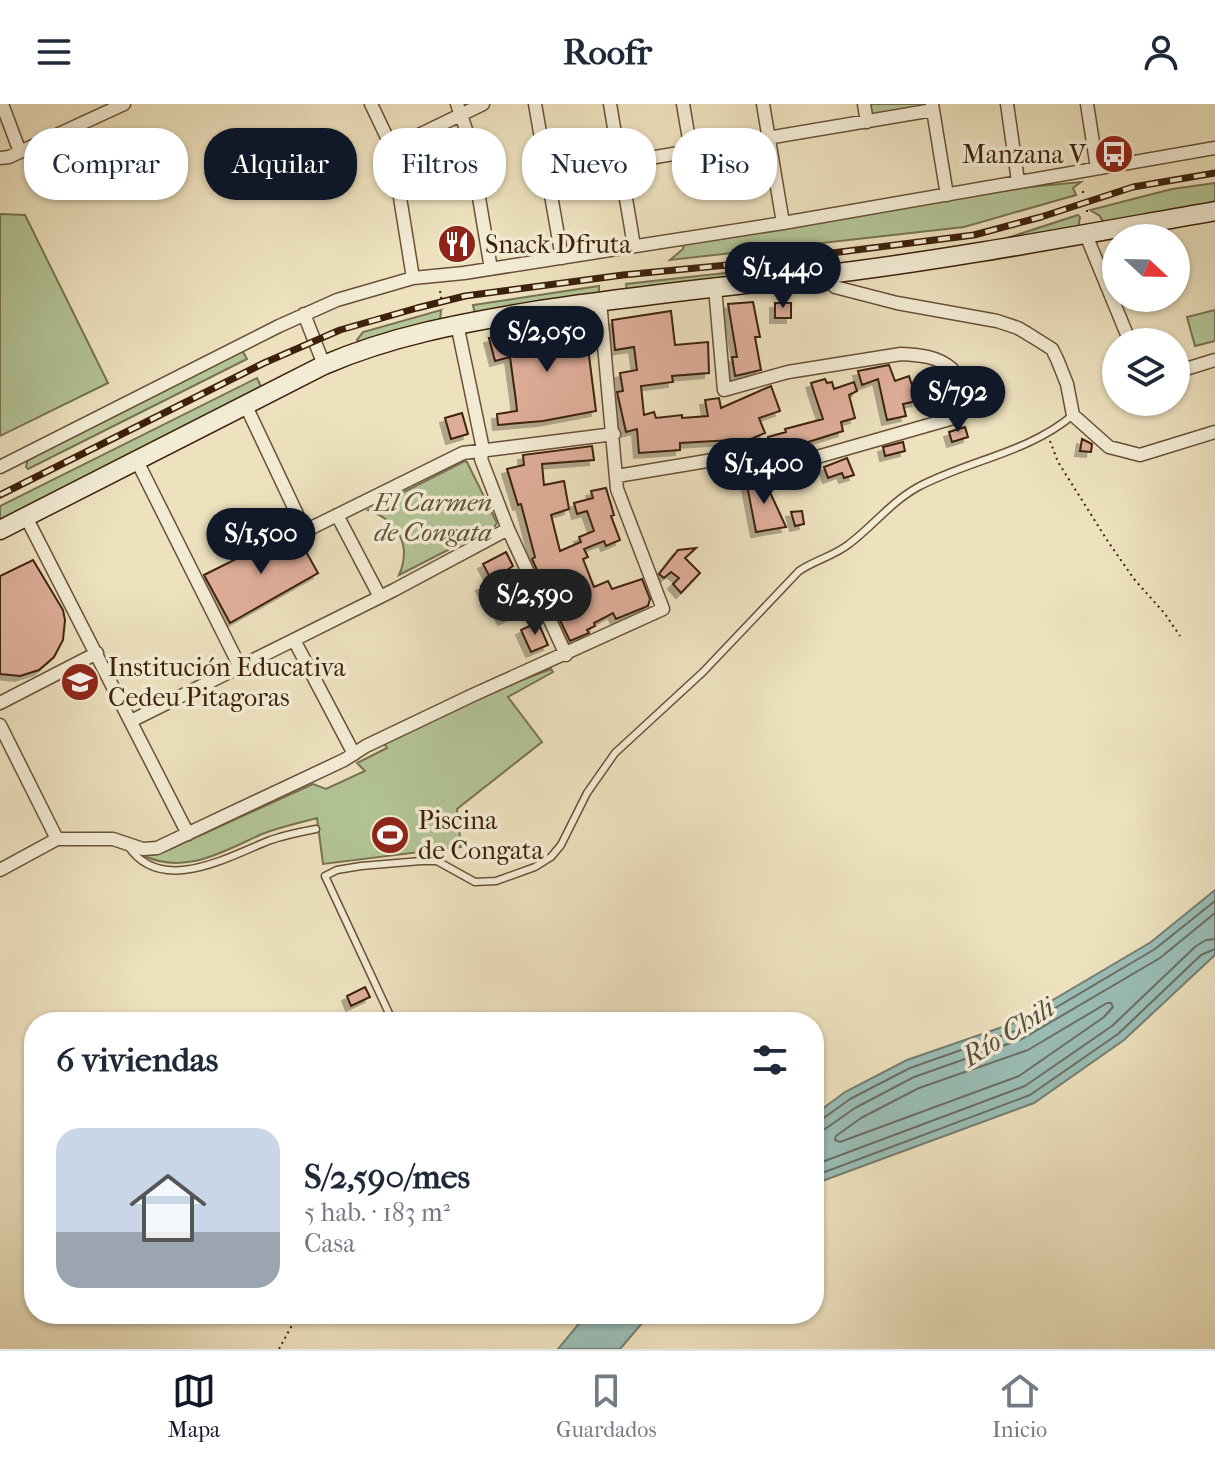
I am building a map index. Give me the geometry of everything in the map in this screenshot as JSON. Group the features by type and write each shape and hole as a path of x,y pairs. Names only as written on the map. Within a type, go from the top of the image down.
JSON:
{"street":[{"path":"2,104 7,158 124,104"},
{"path":"371,104 382,128"},
{"path":"426,128 459,109 483,104"},
{"path":"535,104 562,258"},
{"path":"610,104 614,128"},
{"path":"683,104 687,128"},
{"path":"763,104 767,128"},
{"path":"864,104 867,122"},
{"path":"1007,104 1018,181"},
{"path":"1087,104 1097,168"},
{"path":"777,137 867,122 932,107 947,195"},
{"path":"459,109 469,138 491,269"},
{"path":"0,467 304,314 337,300 413,278 491,269 783,223 1215,148"},
{"path":"777,187 783,223"},
{"path":"400,200 413,278"},
{"path":"626,200 634,246"},
{"path":"0,530 324,365 358,350 457,324 600,301 990,252 1215,211"},
{"path":"1086,235 1124,328"},
{"path":"824,275 835,287 1018,328 1052,349 1067,384 1073,415 1109,447 1140,455 1215,432"},
{"path":"617,476 713,460 796,463 957,417 964,412 952,369 938,360 914,355 901,354 788,372 724,390 715,288"},
{"path":"0,870 57,839 113,839 128,846 152,849 473,695 663,609 617,489 600,301"},
{"path":"304,314 324,365"},
{"path":"457,324 483,449 481,459 508,529 566,655"},
{"path":"1190,368 1215,360"},
{"path":"246,406 305,531 463,453 614,434"},
{"path":"137,461 240,667"},
{"path":"337,515 380,597"},
{"path":"26,517 188,834"},
{"path":"131,721 380,597 508,529"},
{"path":"294,640 354,754"},
{"path":"0,703 97,653"},
{"path":"0,725 57,839"}],"lane":[{"path":"388,1012 325,876 337,870 361,866 437,861 475,882 496,881 535,867 551,857 561,845 587,793 615,753 703,672 799,571 818,558 847,546 904,495 918,487 1003,454 1048,432 1073,415"},
{"path":"128,846 151,867 178,870 212,864 290,834 316,829"}],"path":[{"path":"768,255 769,249"},
{"path":"440,291 443,309"},
{"path":"1048,432 1058,462 1081,501 1134,579 1180,636"},
{"path":"279,1349 293,1324"}],"green space":[{"path":"868,104 927,104 927,107 871,119"},
{"path":"1081,182 1073,188 1076,195 964,227 670,260 683,249 684,243 1029,187"},
{"path":"1215,183 1215,204 1104,224 1100,216 1090,210 1172,189"},
{"path":"0,214 25,215 108,383 0,436"},
{"path":"1078,215 1078,229 995,242"},
{"path":"762,269 757,274 627,290 626,284"},
{"path":"599,286 599,294 475,314 473,305"},
{"path":"441,310 440,321 357,340 363,332"},
{"path":"1215,310 1215,341 1195,346 1187,317"},
{"path":"242,350 247,359 28,469 26,467 28,458"},
{"path":"257,378 263,391 0,523 0,506"},
{"name":"El Carmen de Congata","path":"465,461 497,523 399,575 404,554 400,535 387,521 368,510"},
{"path":"551,669 553,672 508,697 542,742 457,809 461,847 323,864 317,818 269,832 204,859 174,863 142,855 168,850 313,784 326,789 365,771 357,763 387,748 384,743 499,689"}],"water":[{"name":"Río Chili","path":"1215,890 1215,955 1124,1040 1034,1103 824,1180 824,1108 845,1092 907,1060 1014,1023 1151,942"},
{"path":"579,1324 641,1324 620,1349 558,1349"}],"building":[{"path":"753,302 760,337 755,337 761,370 735,376 732,357 737,357 728,304"},
{"path":"775,303 791,303 791,318 775,318"},
{"path":"671,311 675,345 708,342 709,373 672,376 673,382 641,386 644,415 654,412 656,418 708,416 705,400 719,398 721,408 771,386 780,411 759,418 765,433 746,441 751,452 733,452 732,440 680,443 680,450 639,453 637,429 626,432 617,392 623,391 620,373 637,370 634,347 615,350 612,320"},
{"path":"565,323 566,335 579,334 580,341 587,340 596,411 543,421 498,425 497,414 517,411 516,401 510,357 495,361 489,338 528,332 527,327"},
{"path":"889,365 895,381 909,376 917,401 903,404 906,416 887,420 878,379 862,385 858,371"},
{"path":"825,379 827,383 832,382 834,389 854,382 857,391 849,395 855,418 841,422 843,431 783,450 784,454 773,453 768,437 823,419 811,383"},
{"path":"462,413 468,434 451,439 445,418"},
{"path":"965,427 968,437 952,442 949,432"},
{"path":"1082,439 1092,444 1091,452 1080,451"},
{"path":"903,442 905,451 885,456 883,447"},
{"path":"592,446 594,460 542,464 544,485 564,481 569,509 551,515 560,551 581,542 579,537 594,531 587,511 577,514 574,503 593,498 591,491 606,488 614,515 611,516 620,540 606,546 604,541 584,549 588,557 583,559 594,587 608,581 612,589 642,579 650,599 648,606 616,619 613,613 594,623 595,626 587,630 589,633 570,641 557,614 588,600 580,577 547,592 532,559 535,557 521,504 518,505 507,469 524,465 523,455"},
{"path":"847,458 854,475 844,478 842,473 828,478 824,467"},
{"path":"763,477 786,527 756,532 746,480"},
{"path":"802,511 804,524 795,526 791,512"},
{"path":"294,530 318,573 230,623 204,575"},
{"path":"696,548 685,558 700,573 681,593 673,584 679,578 671,572 664,578 659,574 678,550"},
{"path":"506,552 513,566 501,574 519,612 503,620 495,603 490,605 481,586 492,581 483,564"},
{"path":"33,560 63,610 63,640 54,657 39,670 20,676 0,674 0,576"},
{"path":"538,622 548,645 531,652 521,630"},
{"path":"365,987 370,997 351,1006 347,996"}],"railway":[{"path":"0,495 264,363 340,330 417,308 465,296 623,275 769,261 974,235 1133,187 1215,173"}],"place":[{"name":"Manzana V","path":"1114,154"},
{"name":"Snack Dfruta","path":"457,244"},
{"name":"Institución Educativa Cedeu Pitagoras","path":"80,682"},
{"name":"Piscina de Congata","path":"390,835"}]}
